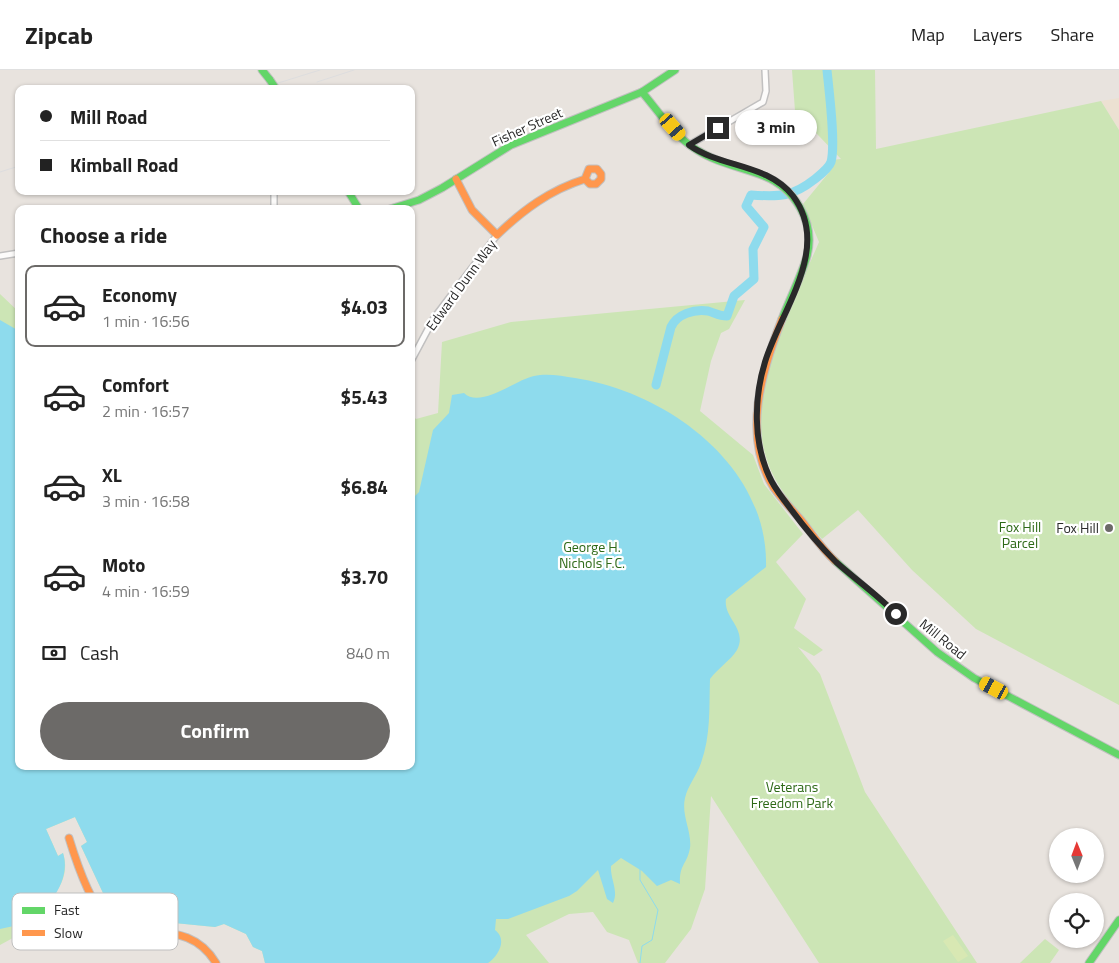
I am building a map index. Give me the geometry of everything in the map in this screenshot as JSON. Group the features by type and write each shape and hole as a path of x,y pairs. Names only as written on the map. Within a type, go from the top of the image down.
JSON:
{"street":[{"path":"262,70 273,85"},
{"name":"Fisher Street","path":"403,205 419,200 511,145 642,92 675,70"},
{"path":"689,145 763,102 766,91 765,70"},
{"name":"Mill Road","path":"642,92 689,145 706,155 756,171 777,181 798,203 808,232 807,255 767,356 757,402 757,423 762,456 774,487 829,555 888,606 932,649 974,678 1119,755"},
{"path":"456,179 472,210 497,235 519,214 540,199 585,179"},
{"name":"Edward Dunn Way","path":"415,354 434,318 497,235"},
{"path":"0,256 15,254"},
{"path":"69,838 91,893"},
{"path":"1088,963 1119,920"},
{"path":"178,936 191,938 206,947 216,963"}],"shaded area":[{"path":"1119,98 1119,130 1101,101"}],"green space":[{"name":"Fox Hill Parcel","path":"792,70 875,70 876,149 1101,101 1119,130 1119,705 976,629 912,570 858,510 822,539 791,503 775,479 764,450 760,420 763,389 770,359 781,328 819,242 803,204 831,170 832,160 841,159 795,111"},
{"name":"George H. Nichols F.C.","path":"0,294 15,308 15,770 415,770 415,418 438,413 442,342 511,322 745,300 729,329 721,333 711,361 700,411 753,455 764,484 803,534 776,562 806,599 794,628 823,650 814,656 798,647 820,674 865,792 977,963 819,963 711,796 705,889 691,929 665,963 638,963 629,940 607,932 593,912 569,914 526,935 549,963 265,963 262,951 253,947 246,934 224,924 215,927 178,923 178,893 103,893 81,846 87,842 75,817 46,829 58,856 63,853 65,862 63,878 56,893 12,893 12,938 0,945"},
{"path":"953,935 968,956 958,962 943,941"},
{"path":"1045,939 1049,942 1049,948 1059,950 1050,963 1020,963"}],"water":[{"name":"George H. Nichols F.C.","path":"0,320 15,329 15,770 415,770 415,496 419,492 433,430 449,413 452,395 464,393 471,397 479,398 488,396 539,375 575,378 610,386 644,399 677,417 706,440 731,467 750,497 762,530 766,567 726,599 726,606 738,630 740,643 734,654 710,679 709,721 704,753 688,789 684,804 690,835 690,848 682,868 680,884 671,880 657,886 642,871 621,858 611,866 615,889 613,903 607,899 598,870 577,891 569,896 508,919 496,919 495,930 501,938 501,943 498,952 488,963 265,963 262,951 253,947 246,934 224,924 215,927 178,923 178,893 103,893 81,846 87,842 75,817 46,829 58,856 63,853 65,864 61,885 56,893 12,893 12,926 0,929"}],"waterway":[{"path":"656,385 671,327 674,322 686,313 697,311 708,311 727,316 734,296 754,279 753,249 764,227 746,206 751,195 778,196 792,192 807,185 830,164 832,131 827,70"},
{"path":"640,868 640,880 658,910 652,940 642,946 640,963"}],"railway":[{"path":"272,85 320,70"},
{"path":"317,82 354,70"},
{"path":"0,172 15,167"}],"traffic: fast":[{"path":"262,70 270,80"},
{"path":"403,205 419,200 442,188 511,145 642,92 675,70"},
{"path":"270,80 273,85"},
{"path":"642,92 681,138 697,150 713,158 775,181 785,189 800,208 808,231 807,256 782,319"},
{"path":"350,195 357,205"},
{"path":"835,561 937,652 974,678 1119,755"},
{"path":"1089,963 1119,920"}],"traffic: slow":[{"path":"456,179 472,210 497,235 538,202 560,189 585,179 589,169 597,169 601,174 601,179 596,184 590,184 585,179"},
{"path":"782,319 762,381 758,404 757,426 759,447 764,468 774,488 835,561"},
{"path":"69,838 79,869 90,893"},
{"path":"178,934 198,944 208,952 216,963"}],"place":[{"name":"Fox Hill","path":"1109,528"}],"route":[{"path":"718,128 689,145 706,155 756,171 777,181 798,203 808,232 808,248 805,263 772,342 759,387 757,423 759,443 765,468 774,487 821,546 896,614"}],"park label":[{"name":"Veterans Freedom Park","path":"792,796"}]}
